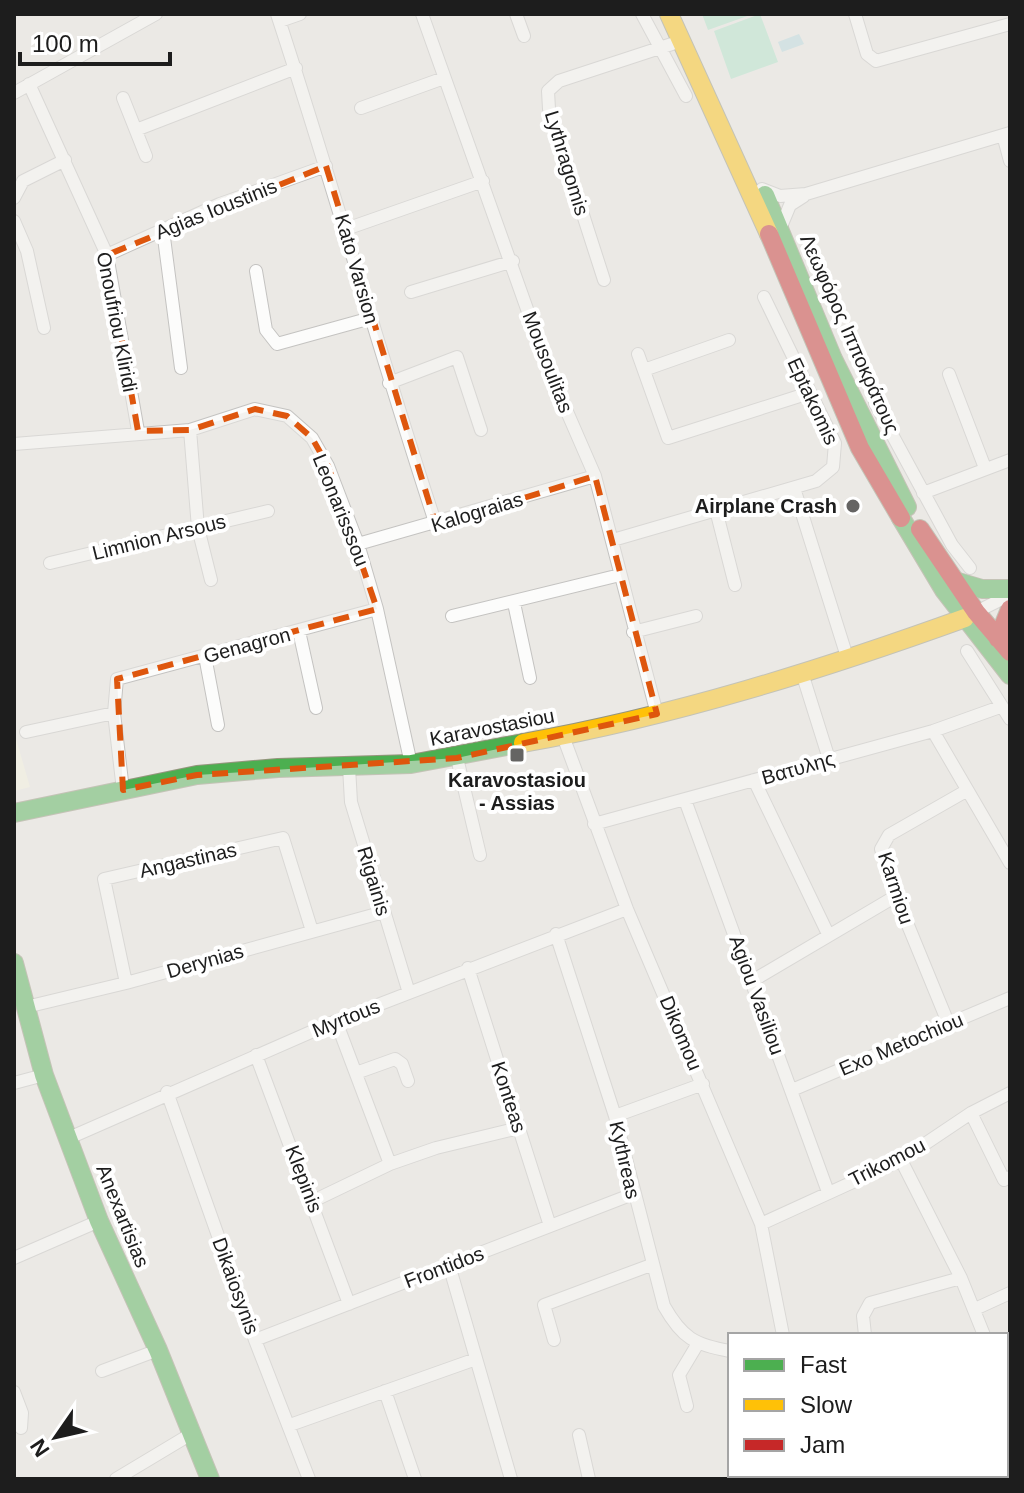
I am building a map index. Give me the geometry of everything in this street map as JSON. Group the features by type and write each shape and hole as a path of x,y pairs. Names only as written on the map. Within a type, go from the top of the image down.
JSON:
{"main road":[{"name":"Λεωφόρος Ιπποκράτους","path":"669,14 758,208 831,386 895,509 1010,675"},
{"name":"Λεωφόρος Ιπποκράτους","path":"682,14 780,229 833,359 949,586"},
{"path":"928,633 940,616 949,586 1010,592"},
{"path":"928,633 944,632 989,645 1010,609"},
{"name":"Karavostasiou","path":"14,813 197,775 278,768 411,764 457,758 563,736 657,714 848,660 928,633 966,613"},
{"name":"Anexartisias","path":"14,963 44,1075 99,1221 158,1350 210,1479"}],"street":[{"path":"14,93 156,14"},
{"path":"279,18 300,14"},
{"name":"Mousoulitas","path":"422,14 513,261 548,368 595,476 633,632 657,714"},
{"path":"516,14 524,36"},
{"path":"642,14 686,96"},
{"path":"855,14 867,54 876,61 888,61 1010,24"},
{"name":"Kato Varsion","path":"279,18 346,229 389,383 436,525"},
{"name":"Lythragomis","path":"604,280 549,109 548,91 559,81 681,41"},
{"path":"136,130 296,68"},
{"path":"361,108 444,78"},
{"name":"Onoufriou Kliridi","path":"29,84 107,255 138,431"},
{"path":"123,98 146,156"},
{"path":"762,189 780,196 806,194 1007,134 1010,161"},
{"path":"14,198 23,181 65,160"},
{"name":"Agias Ioustinis","path":"107,255 220,204 326,166"},
{"path":"346,229 483,181"},
{"path":"780,229 790,205 806,194"},
{"path":"14,221 27,251 44,328"},
{"path":"163,230 181,368"},
{"path":"411,292 513,261"},
{"path":"256,271 266,330 277,344 371,318"},
{"name":"Eptakomis","path":"613,540 823,478 836,461 835,443 764,297"},
{"path":"644,370 729,340"},
{"path":"638,354 668,438 809,393"},
{"path":"389,383 457,357 481,430"},
{"path":"949,374 985,468"},
{"path":"875,403 952,545 970,568"},
{"name":"Leonarisssou","path":"14,444 138,431 190,430 255,409 287,416 312,438 328,466 358,544 377,609 411,764"},
{"path":"190,430 198,528 211,580"},
{"path":"923,493 1010,460"},
{"name":"Kalograias","path":"358,544 436,525 595,476"},
{"path":"794,488 848,660"},
{"path":"716,510 735,585"},
{"name":"Limnion Arsous","path":"50,563 268,511"},
{"path":"452,616 620,575"},
{"path":"966,613 1010,592"},
{"path":"514,603 530,678"},
{"name":"Genagron","path":"114,713 117,679 377,609"},
{"path":"633,632 696,616"},
{"path":"299,631 316,708"},
{"path":"989,645 1000,707 1010,719"},
{"path":"205,656 218,725"},
{"path":"802,673 829,759"},
{"name":"Βατυλης","path":"594,824 933,731 1000,707"},
{"path":"26,732 114,713 123,790"},
{"path":"933,731 1010,863"},
{"name":"Dikomou","path":"563,736 627,909 761,1224 783,1333"},
{"path":"457,758 480,855"},
{"name":"Rigainis","path":"349,767 351,802 409,993"},
{"path":"754,780 828,934"},
{"name":"Karmiou","path":"949,1025 896,896 881,849 884,839 966,791"},
{"name":"Agiou Vasiliou","path":"685,800 828,1192"},
{"name":"Angastinas","path":"126,983 104,879 283,838 312,931"},
{"path":"752,981 896,896"},
{"name":"Myrtous","path":"69,1138 167,1092 336,1021 627,909"},
{"name":"Derynias","path":"26,1007 126,983 384,912"},
{"name":"Kythreas","path":"556,934 615,1116 664,1306 675,1325 697,1345"},
{"name":"Konteas","path":"468,968 550,1226"},
{"name":"Exo Metochiou","path":"792,1090 1010,998"},
{"path":"336,1021 390,1164"},
{"name":"Klepinis","path":"256,1055 349,1304"},
{"path":"356,1073 395,1059 402,1064 408,1081"},
{"path":"14,1083 44,1075"},
{"path":"615,1116 703,1084"},
{"name":"Dikaiosynis","path":"167,1092 255,1340 309,1479"},
{"name":"Trikomou","path":"761,1224 901,1160 971,1113 1010,1093"},
{"path":"971,1113 1004,1180 1010,1177"},
{"path":"313,1201 390,1164 436,1148 519,1128"},
{"path":"901,1160 961,1278 983,1333"},
{"name":"Frontidos","path":"255,1340 633,1194"},
{"path":"14,1258 99,1221"},
{"path":"449,1265 511,1479"},
{"path":"554,1340 544,1305 651,1265"},
{"path":"865,1333 863,1316 870,1303 961,1278"},
{"path":"975,1309 1010,1293"},
{"path":"687,1406 679,1375 697,1345 728,1351"},
{"path":"102,1371 158,1350"},
{"path":"290,1425 476,1359"},
{"path":"385,1391 415,1479"},
{"path":"14,1392 22,1413 21,1428"},
{"path":"116,1479 191,1434"},
{"path":"579,1435 589,1479"}],"highlighted area":[{"path":"326,166 436,525 595,476 657,714 457,758 197,775 123,790 117,679 377,609 328,466 312,438 287,416 255,409 190,430 138,431 107,255"}],"shaded area":[{"path":"14,732 30,787 14,791"}],"green space":[{"path":"702,14 753,14 708,30"},
{"path":"760,14 778,62 731,79 714,31"}],"water":[{"path":"799,34 804,44 782,52 778,42"}],"traffic: fast":[{"path":"765,195 833,359 907,507"},
{"path":"901,518 944,590 1010,675"},
{"path":"955,581 982,589 1010,589"},
{"path":"14,813 197,775 278,768 411,764 523,743"},
{"path":"14,963 44,1075 99,1221 158,1350 210,1479"}],"traffic: slow":[{"path":"669,14 769,234"},
{"path":"523,743 636,719 747,690 965,618"}],"traffic: jam":[{"path":"769,234 860,448 901,518"},
{"path":"920,529 976,612 1010,652"},
{"path":"998,639 1010,609"}],"place":[{"name":"Airplane Crash","path":"853,506"},
{"name":"Karavostasiou - Assias","path":"517,755"}]}
